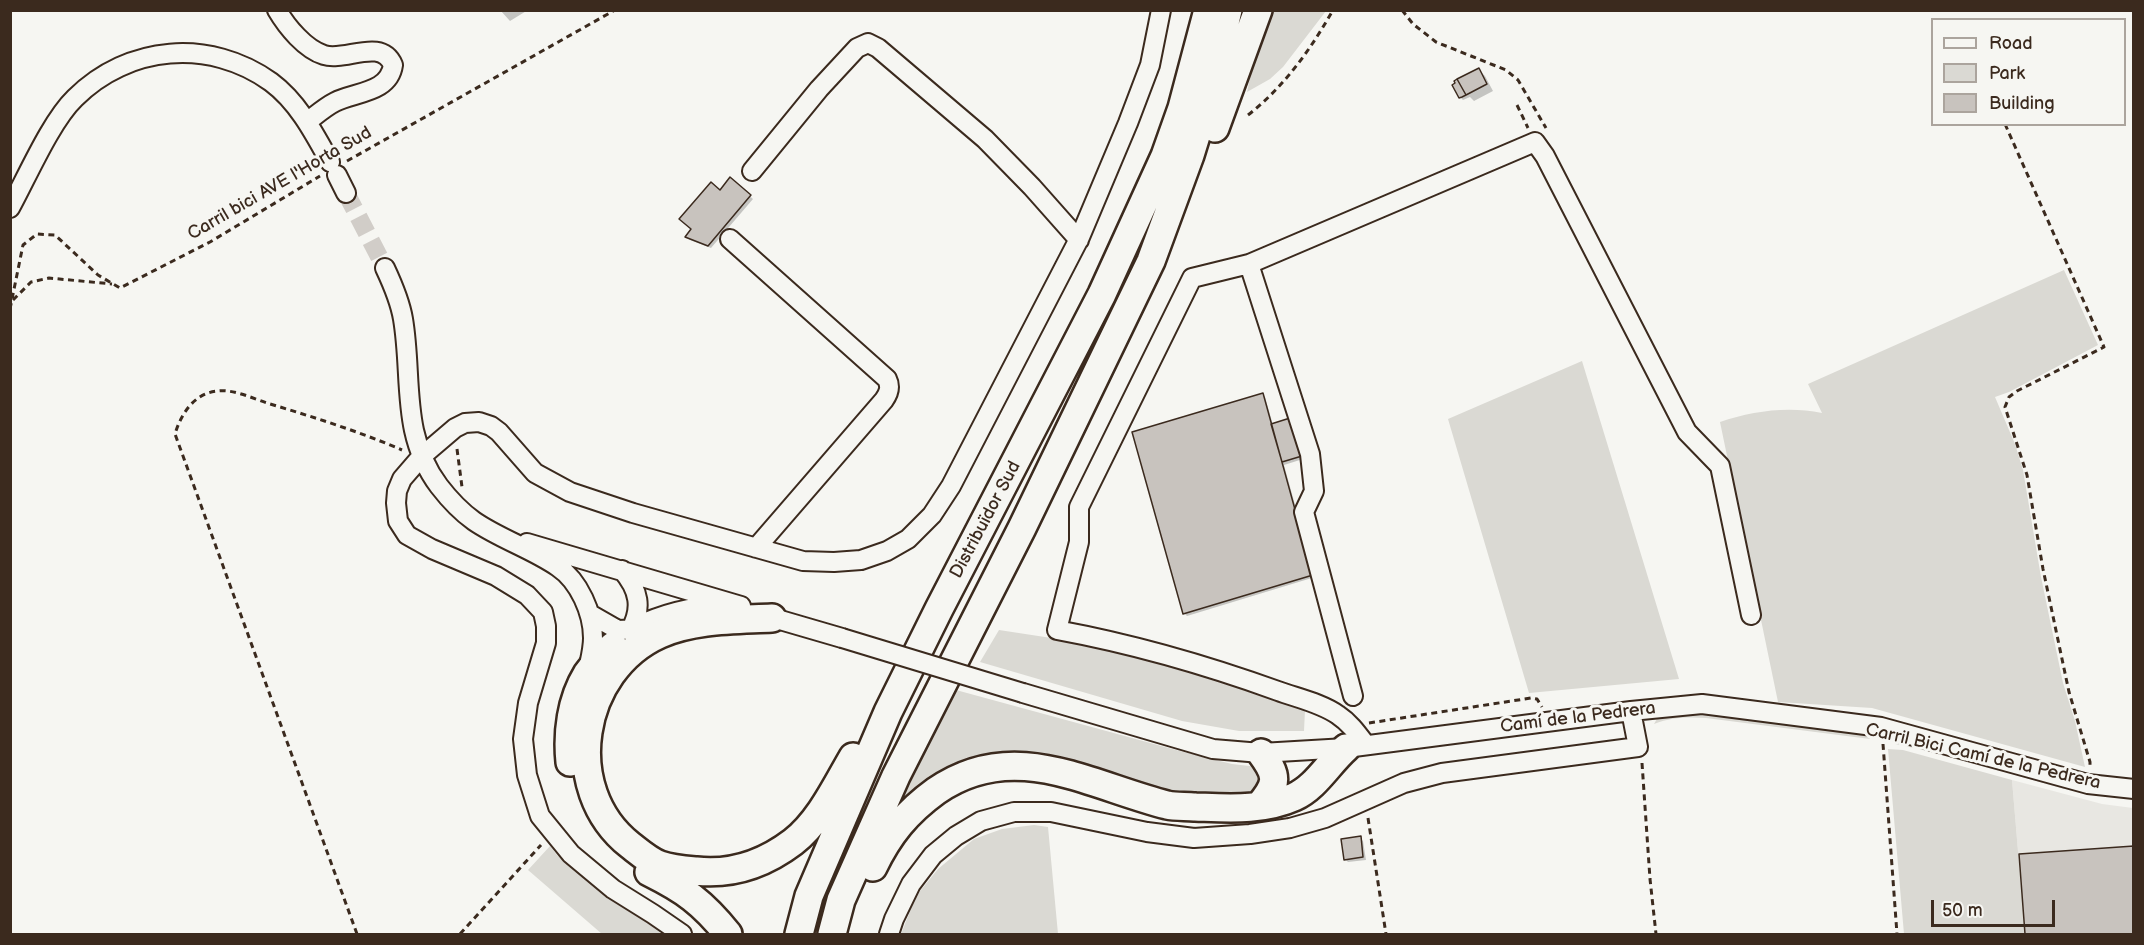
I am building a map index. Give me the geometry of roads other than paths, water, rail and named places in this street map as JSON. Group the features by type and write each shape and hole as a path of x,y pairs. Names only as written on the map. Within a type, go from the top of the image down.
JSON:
{"highway":[{"path":"1182,108 1198,10"},
{"path":"1182,108 1208,10"},
{"path":"1022,528 1151,261 1190,155 1207,100 1228,10"},
{"path":"1022,528 1164,264 1258,10"},
{"name":"Distribuïdor Sud","path":"799,934 809,896 888,712 1102,294 1165,156 1182,108"},
{"name":"Distribuïdor Sud","path":"832,934 841,900 896,776 1022,528"},
{"path":"753,615 687,626 661,634 628,654 606,678 594,707 587,736 586,768 599,808 612,827 641,854 660,865 710,873 742,869 770,857 794,841 815,818 846,770 865,732 888,712"},
{"path":"632,629 619,639 587,674 577,695 570,722 571,774 580,800 594,823 611,844 636,865 677,886 703,905 728,934"},
{"path":"846,934 855,902 885,841 915,806 943,787 973,772 1005,766 1036,766 1170,805 1238,809 1291,798 1306,790 1332,760 1356,746"},
{"path":"1260,805 1272,790 1274,776 1271,766 1261,753"}],"street":[{"path":"277,10 296,35 311,48 326,56 375,52 386,55 393,65 392,72 375,89 348,96 307,122"},
{"path":"682,934 613,889 571,854 540,816 527,775 523,739 528,703 546,643 543,612 527,595 496,576 432,549 407,535 398,521 397,491 402,479 421,457 455,428 465,423 479,422 499,432 536,474 563,488 633,513 803,561 861,560 887,551 908,539 932,515 951,486 1079,240 1150,66 1161,10"},
{"path":"752,171 819,89 857,48 868,43 878,48 985,139 1079,240"},
{"path":"10,208 54,126 73,99 101,75 135,59 170,53 209,55 245,66 272,83 307,122 335,168 346,193"},
{"path":"1356,746 1353,727 1336,713 1305,700 1220,670 1136,647 1058,630 1080,542 1079,507 1192,278 1249,264 1535,142 1545,156 1687,432 1720,466 1751,615"},
{"path":"730,239 890,384 884,400 756,548"},
{"path":"1249,264 1310,454 1314,491 1304,512 1353,696"},
{"path":"386,268 396,292 403,319 412,428 421,457 454,505 474,521 559,568 578,590 590,614 593,638 587,674"},
{"path":"502,537 622,570 753,615"},
{"path":"586,768 578,734 584,704 600,671 623,644 632,629 639,611 635,591 622,570"},
{"path":"590,614 618,630 648,629 687,615 753,615"},
{"name":"Camí de la Pedrera","path":"753,615 842,638 1166,736 1213,748 1261,753 1356,746 1702,704 1882,735 2088,784 2133,789"},
{"path":"889,934 911,884 933,855 956,836 981,821 1014,812 1051,812 1147,832 1194,838 1250,834 1290,828 1324,818 1404,783 1442,774 1638,747 1631,711"}],"tunnel":[{"path":"346,193 385,268"}]}
